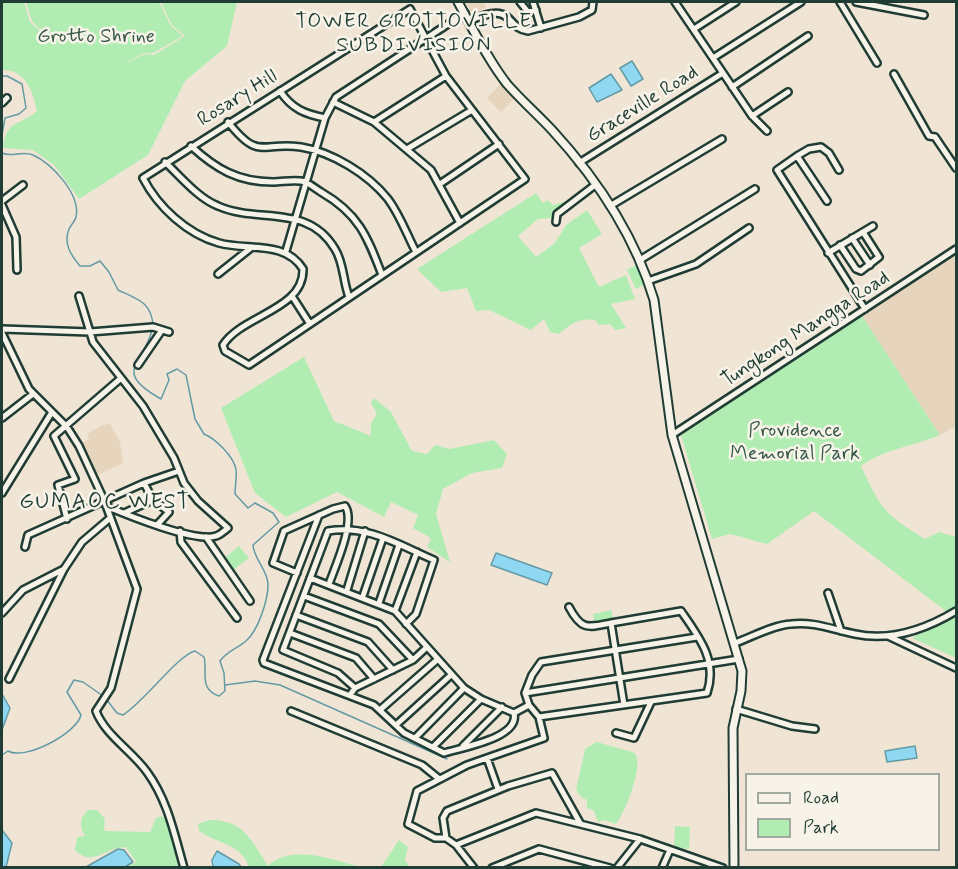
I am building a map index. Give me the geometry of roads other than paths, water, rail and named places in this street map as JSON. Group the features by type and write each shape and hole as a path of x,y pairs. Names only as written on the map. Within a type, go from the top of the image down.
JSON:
{"main road":[{"path":"458,2 506,82 596,185 640,260 648,280 654,300 672,435 739,659 742,683 733,728 734,867"}],"street":[{"path":"520,2 528,12 536,10"},
{"path":"533,2 541,28"},
{"path":"469,21 490,10 500,11 509,15 524,31 579,17 592,10 593,2"},
{"path":"677,2 752,116 767,131"},
{"path":"694,29 736,2"},
{"name":"Graceville Road","path":"713,58 801,2"},
{"path":"840,2 877,63"},
{"path":"856,2 924,15"},
{"name":"Rosary Hill","path":"252,247 218,243 187,228 166,211 143,178 228,122 410,9 426,38"},
{"path":"286,251 294,217 333,102 340,93 465,13"},
{"path":"732,87 808,36"},
{"path":"218,274 252,247 286,251 298,260 303,269 301,285 292,296 228,337 223,345 225,351 249,365 525,179 447,76 426,38"},
{"name":"Graceville Road","path":"579,163 723,72"},
{"path":"894,74 929,136 935,137 957,168"},
{"path":"374,122 447,76"},
{"path":"280,91 294,107 306,114 326,118"},
{"path":"752,116 788,92"},
{"path":"2,103 7,98"},
{"path":"333,102 374,122 431,170 460,223"},
{"path":"407,149 472,110"},
{"path":"228,122 247,143 256,148 298,147 316,151 354,169 387,198 416,252"},
{"path":"610,206 722,139"},
{"path":"440,184 499,144"},
{"path":"191,146 212,165 240,179 255,182 306,182 344,207 358,221 366,234 382,275"},
{"path":"839,170 829,153 821,147 808,149 779,168 777,172 865,309"},
{"path":"797,156 827,201"},
{"path":"165,162 216,206 249,214 294,217 321,233 334,247 349,297"},
{"path":"556,222 557,214 596,185"},
{"path":"17,270 16,237 2,203 23,186"},
{"path":"640,260 755,189"},
{"path":"828,253 873,226"},
{"path":"648,280 696,264 748,228"},
{"path":"840,245 858,270 870,265 879,255 864,232"},
{"path":"852,238 870,265"},
{"name":"Tungkong Mangga Road","path":"672,435 957,249"},
{"path":"79,296 93,342 148,416 198,501 228,528 218,536 206,537 157,525 124,513 105,503"},
{"path":"292,296 310,324"},
{"path":"169,332 153,327 90,332 2,331 33,394 66,427 79,446 105,503 109,519 137,589 121,656 108,694 96,707 98,718 137,759 163,797 184,867"},
{"path":"138,365 162,330"},
{"path":"67,519 58,485 75,479 54,436 120,379"},
{"path":"2,418 33,394"},
{"path":"2,493 51,412"},
{"path":"25,547 28,535 105,503 144,483 179,471"},
{"path":"144,483 153,500 169,512 157,525"},
{"path":"124,513 153,500"},
{"path":"297,573 273,563 284,531 345,506 349,512 348,528 329,584"},
{"path":"319,515 264,662 381,709 404,734 444,753 502,735 512,729 515,720 514,713"},
{"path":"9,679 64,569 82,542 109,519"},
{"path":"355,688 338,673 283,650 327,531 348,528 365,531 434,560 416,614 406,624"},
{"path":"180,531 181,542 237,618"},
{"path":"347,590 365,531"},
{"path":"206,537 249,600"},
{"path":"363,596 383,538"},
{"path":"379,603 399,545"},
{"path":"395,611 417,552"},
{"path":"2,613 23,590 64,569"},
{"path":"310,578 363,596 395,611 464,688 481,699 514,713"},
{"path":"828,593 842,631"},
{"path":"304,596 379,624 413,660"},
{"path":"539,717 707,693 711,676 709,655 681,611 588,627 578,623 569,607"},
{"path":"735,643 792,624 815,625 867,636 886,636 929,627 957,611"},
{"path":"296,615 368,642 393,670"},
{"path":"611,623 624,705"},
{"path":"290,633 356,658 374,679"},
{"path":"886,636 957,668"},
{"path":"474,867 456,845 446,838 435,838 408,824 417,791 438,778 544,738 539,717 529,705 525,693 532,675 541,662 696,637"},
{"path":"350,695 355,688 413,660 427,648"},
{"path":"381,709 438,659"},
{"path":"525,693 739,659"},
{"path":"396,725 451,675"},
{"path":"415,738 464,688"},
{"path":"433,747 481,699"},
{"path":"616,733 634,738 651,702"},
{"path":"514,713 529,705"},
{"path":"460,748 502,707"},
{"path":"736,709 792,726 815,729"},
{"path":"291,711 422,765 438,778"},
{"path":"487,758 498,789"},
{"path":"446,838 443,818 447,811 498,789 552,773 580,823"},
{"path":"456,845 536,813 640,839 706,866 723,867"},
{"path":"617,867 640,839"},
{"path":"492,867 539,849 610,867"},
{"path":"662,867 670,850"}],"water":[{"path":"632,61 643,79 631,86 620,68"},
{"path":"611,74 622,90 597,102 589,88"},
{"path":"496,553 552,573 547,585 491,565"},
{"path":"2,694 10,708 2,730"},
{"path":"915,746 917,758 887,762 885,751"},
{"path":"2,830 12,843 6,867 2,867"},
{"path":"118,849 124,850 133,862 125,867 86,867"},
{"path":"217,851 241,867 213,867 212,860"}],"waterway":[{"path":"2,76 7,76 22,84 26,108 19,114 5,118 2,135"},
{"path":"2,153 33,155 48,165 63,180 74,199 76,208 75,218 67,234 67,244 71,253 80,266 90,266 100,261 109,272 118,290 146,306 153,326"},
{"path":"106,699 117,713 123,715 180,661 195,651 204,657 208,689 219,696 225,691 224,673 220,661 250,636 262,615 266,599 267,580 253,545 279,522 273,513 255,503 248,508 235,494 236,469 234,464 223,449 204,434 195,419 186,375 177,369 167,374 169,380 161,399 137,381 134,374 135,367 152,330"},
{"path":"2,755 8,751 16,753 38,749 70,730 81,715 67,692 74,680 83,682 103,696"},
{"path":"225,685 255,681 280,685 447,759"}],"district":[{"name":"TOWER GROTTOVILLE SUBDIVISION","path":"414,35"},
{"name":"GUMAOC WEST","path":"105,503"}],"park label":[{"name":"Grotto Shrine","path":"96,38"},
{"name":"Providence Memorial Park","path":"795,444"}]}
